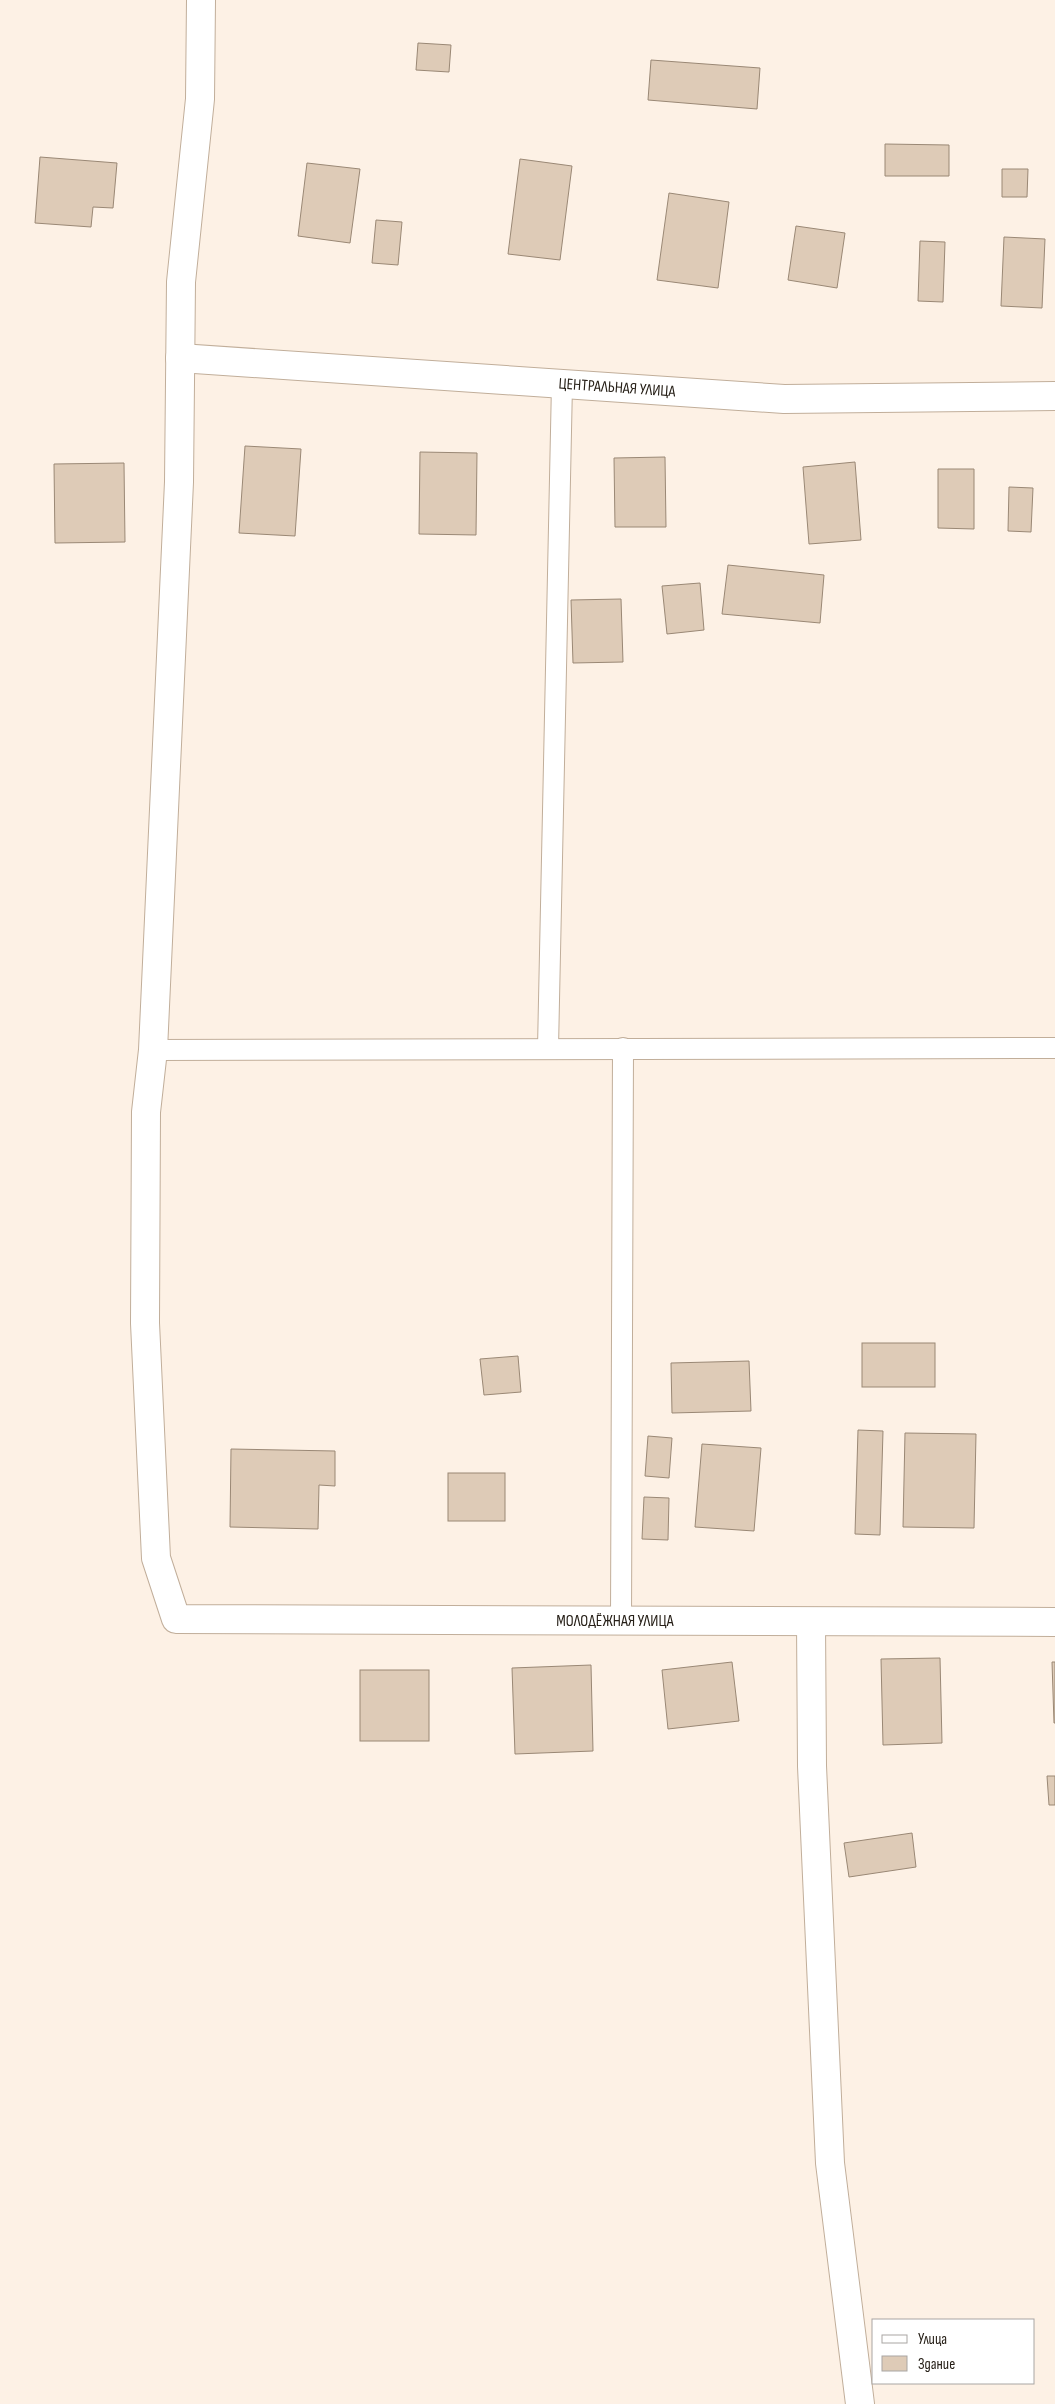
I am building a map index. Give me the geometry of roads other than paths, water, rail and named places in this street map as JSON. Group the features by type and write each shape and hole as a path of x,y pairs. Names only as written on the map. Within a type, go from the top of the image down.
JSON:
{"street":[{"path":"153,1050 179,482 181,282 200,99 202,0"},
{"name":"ЦЕНТРАЛЬНАЯ УЛИЦА","path":"180,358 784,400 1055,396"},
{"name":"МОЛОДЁЖНАЯ УЛИЦА","path":"153,1050 146,1112 146,1333 156,1558 176,1619 1055,1622"},
{"path":"811,1622 812,1766 830,2163 860,2404"}],"lane":[{"path":"548,1048 562,384"},
{"path":"621,1622 623,1048"},
{"path":"153,1050 1055,1048"}]}
